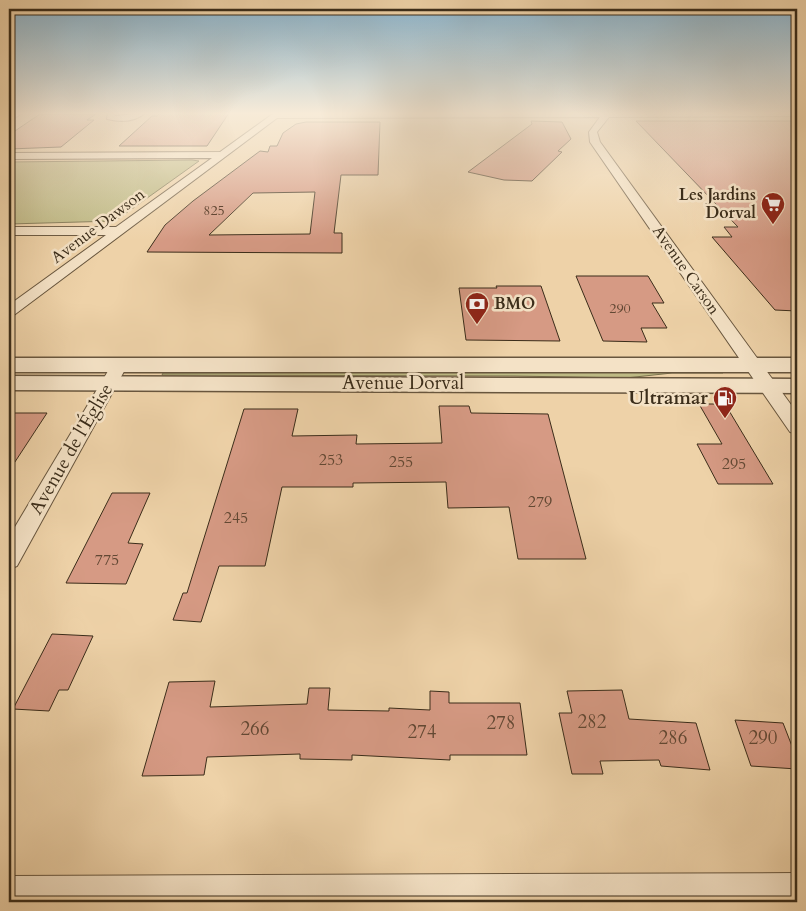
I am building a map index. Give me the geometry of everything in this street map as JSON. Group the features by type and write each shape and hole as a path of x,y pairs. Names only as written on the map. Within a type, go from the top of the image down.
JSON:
{"street":[{"path":"9,156 61,156"},
{"name":"Avenue Dawson","path":"9,312 220,156"},
{"name":"Avenue Carson","path":"605,156 797,428"},
{"path":"9,231 119,231"},
{"name":"Avenue Dorval","path":"9,383 114,374 797,364"},
{"name":"Avenue Dorval","path":"9,365 114,374 529,383 797,386"},
{"name":"Avenue de l'Église","path":"9,558 114,374"},
{"path":"9,894 797,891"}],"shaded area":[{"path":"199,161 115,221 9,224 9,162"},
{"path":"722,371 723,373 672,373 626,378 162,375 163,373"}],"building":[{"path":"254,156 379,156 378,175 341,175 334,233 342,233 342,253 147,252 165,225 193,201","holes":["315,192 310,234 209,235 253,193"]},
{"path":"490,156 558,156 532,181 504,180 468,172"},
{"name":"Les Jardins Dorval","path":"669,156 797,156 797,311 775,310 712,237 732,237 724,227 738,227"},
{"path":"576,276 648,276 664,303 652,303 667,328 641,328 647,342 603,341"},
{"path":"496,286 541,286 560,341 466,340 459,288 497,288"},
{"path":"699,404 725,404 773,484 718,484 697,444 722,444"},
{"path":"439,406 469,406 471,413 548,414 586,559 518,559 509,507 448,508 446,482 353,483 353,487 282,487 265,566 219,566 201,622 173,620 183,593 187,593 244,409 298,409 292,436 357,435 356,444 442,443"},
{"path":"9,413 47,413 9,471"},
{"path":"112,493 150,493 128,543 143,544 126,584 66,583"},
{"path":"52,634 93,636 68,690 59,690 49,711 13,709"},
{"path":"215,681 210,707 307,704 309,688 330,688 328,710 389,711 389,708 430,710 430,691 449,692 449,703 520,703 527,755 450,755 450,760 352,755 352,760 300,759 300,754 207,757 204,775 142,776 169,682"},
{"path":"622,690 629,719 696,723 710,770 661,766 659,760 600,761 603,774 572,774 559,713 572,713 567,691"},
{"path":"735,720 783,723 797,759 797,769 751,766"}],"place":[{"name":"Les Jardins Dorval","path":"773,225"},
{"name":"BMO","path":"477,325"},
{"name":"Ultramar","path":"725,419"}]}
